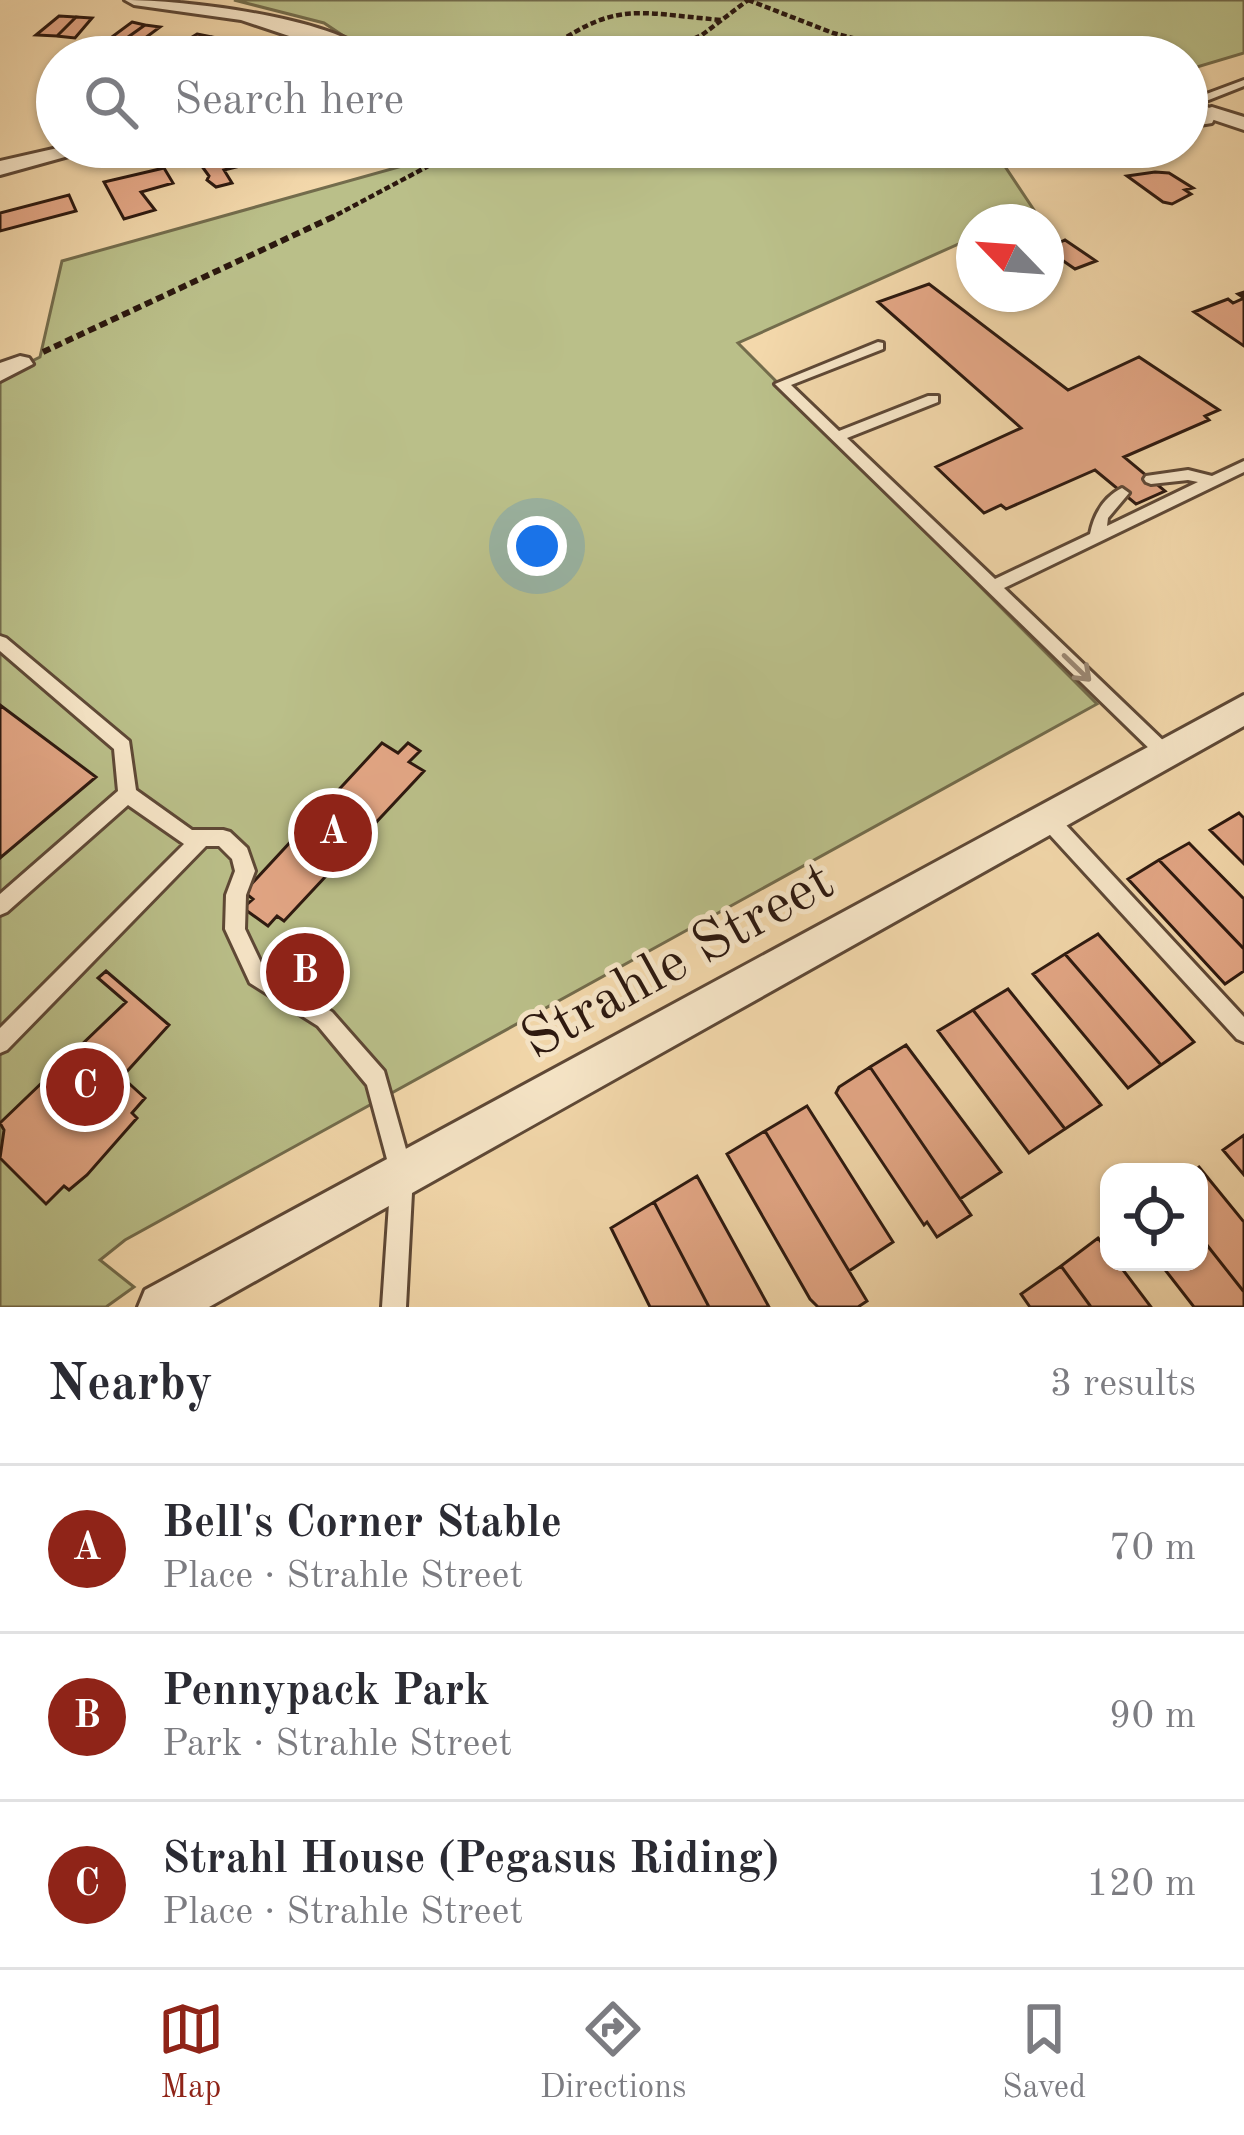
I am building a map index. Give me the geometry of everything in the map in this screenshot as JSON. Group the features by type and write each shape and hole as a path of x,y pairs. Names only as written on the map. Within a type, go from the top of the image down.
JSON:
{"street":[{"path":"134,0 242,15 312,36"},
{"path":"1208,109 1244,124"},
{"path":"0,168 36,160"},
{"name":"Strahle Street","path":"163,1307 1244,709"}],"lane":[{"path":"1208,100 1244,83"},
{"path":"878,346 782,384 1165,753"},
{"path":"837,437 933,399"},
{"path":"993,587 1244,466"},
{"path":"1151,479 1188,475 1214,481"},
{"path":"1097,536 1101,515 1122,493"},
{"path":"0,642 123,746 127,794 189,838 223,838 240,854 245,872 236,895 235,929 257,976 325,1019 376,1079 402,1174 394,1307"},
{"path":"0,906 127,794"},
{"path":"1047,818 1244,1032"},
{"path":"0,1043 202,837"}],"path":[{"path":"692,36 748,0 845,36"},
{"path":"566,36 584,23 623,11 721,20"},
{"path":"10,368 153,298 372,201 428,168"}],"green space":[{"path":"234,0 1244,0 1244,53 1208,64 1208,36 344,36 324,23"},
{"path":"395,168 1006,168 1030,204 956,204 956,245 738,343 1097,704 125,1240 100,1260 134,1287 106,1307 0,1307 0,377 40,357 62,261"}],"building":[{"path":"59,16 76,17 57,36 36,35"},
{"path":"76,17 92,18 77,36 57,36"},
{"path":"132,22 145,25 130,36 113,36"},
{"path":"145,25 160,27 148,36 130,36"},
{"path":"164,168 173,183 141,192 155,210 124,219 104,182"},
{"path":"203,168 232,168 224,170 232,183 216,187 207,180"},
{"path":"1169,173 1193,188 1185,190 1191,194 1172,204 1163,202 1127,176"},
{"path":"69,195 76,211 0,231 0,213"},
{"path":"1064,240 1096,261 1075,269 1064,261"},
{"path":"929,284 956,305 956,312 966,312 1068,390 1139,357 1219,410 1205,416 1209,420 1124,457 1165,491 1136,504 1095,470 1006,509 1001,505 984,513 936,467 1021,428 878,302"},
{"path":"1244,298 1244,346 1194,312 1228,299 1233,303"},
{"path":"0,705 96,777 0,858"},
{"path":"382,743 398,753 408,743 420,751 409,762 424,771 284,921 277,916 268,926 243,908 253,899 244,892"},
{"path":"1239,813 1244,818 1244,864 1210,830"},
{"path":"1189,843 1244,899 1244,949 1159,860"},
{"path":"1159,860 1244,949 1244,971 1225,984 1128,879"},
{"path":"1098,934 1194,1042 1161,1065 1065,954"},
{"path":"1065,954 1161,1065 1128,1088 1033,974"},
{"path":"106,971 169,1025 122,1077 145,1098 132,1113 137,1118 87,1175 69,1190 64,1186 46,1204 0,1158 4,1130 0,1123 126,1002 98,978"},
{"path":"1008,989 1101,1105 1065,1129 973,1010"},
{"path":"973,1010 1065,1129 1029,1153 938,1031"},
{"path":"906,1045 1001,1172 960,1199 870,1067"},
{"path":"870,1067 971,1215 937,1237 927,1222 924,1225 836,1093"},
{"path":"807,1106 893,1242 849,1271 765,1131"},
{"path":"765,1131 867,1301 858,1307 818,1307 810,1299 727,1154"},
{"path":"1244,1135 1244,1175 1223,1150"},
{"path":"697,1176 769,1307 709,1307 654,1202"},
{"path":"1208,1178 1244,1222 1244,1292 1208,1246"},
{"path":"654,1202 709,1307 650,1307 611,1228"},
{"path":"1098,1238 1100,1271 1124,1271 1151,1307 1091,1307 1061,1266"},
{"path":"1208,1246 1244,1292 1244,1307 1194,1307 1166,1271 1208,1271"},
{"path":"1061,1266 1091,1307 1030,1307 1021,1294"}],"place":[{"name":"Bell's Corner Stable","path":"333,833"},
{"name":"Pennypack Park","path":"305,972"},
{"name":"Strahl House (Pegasus Riding)","path":"85,1087"}]}
